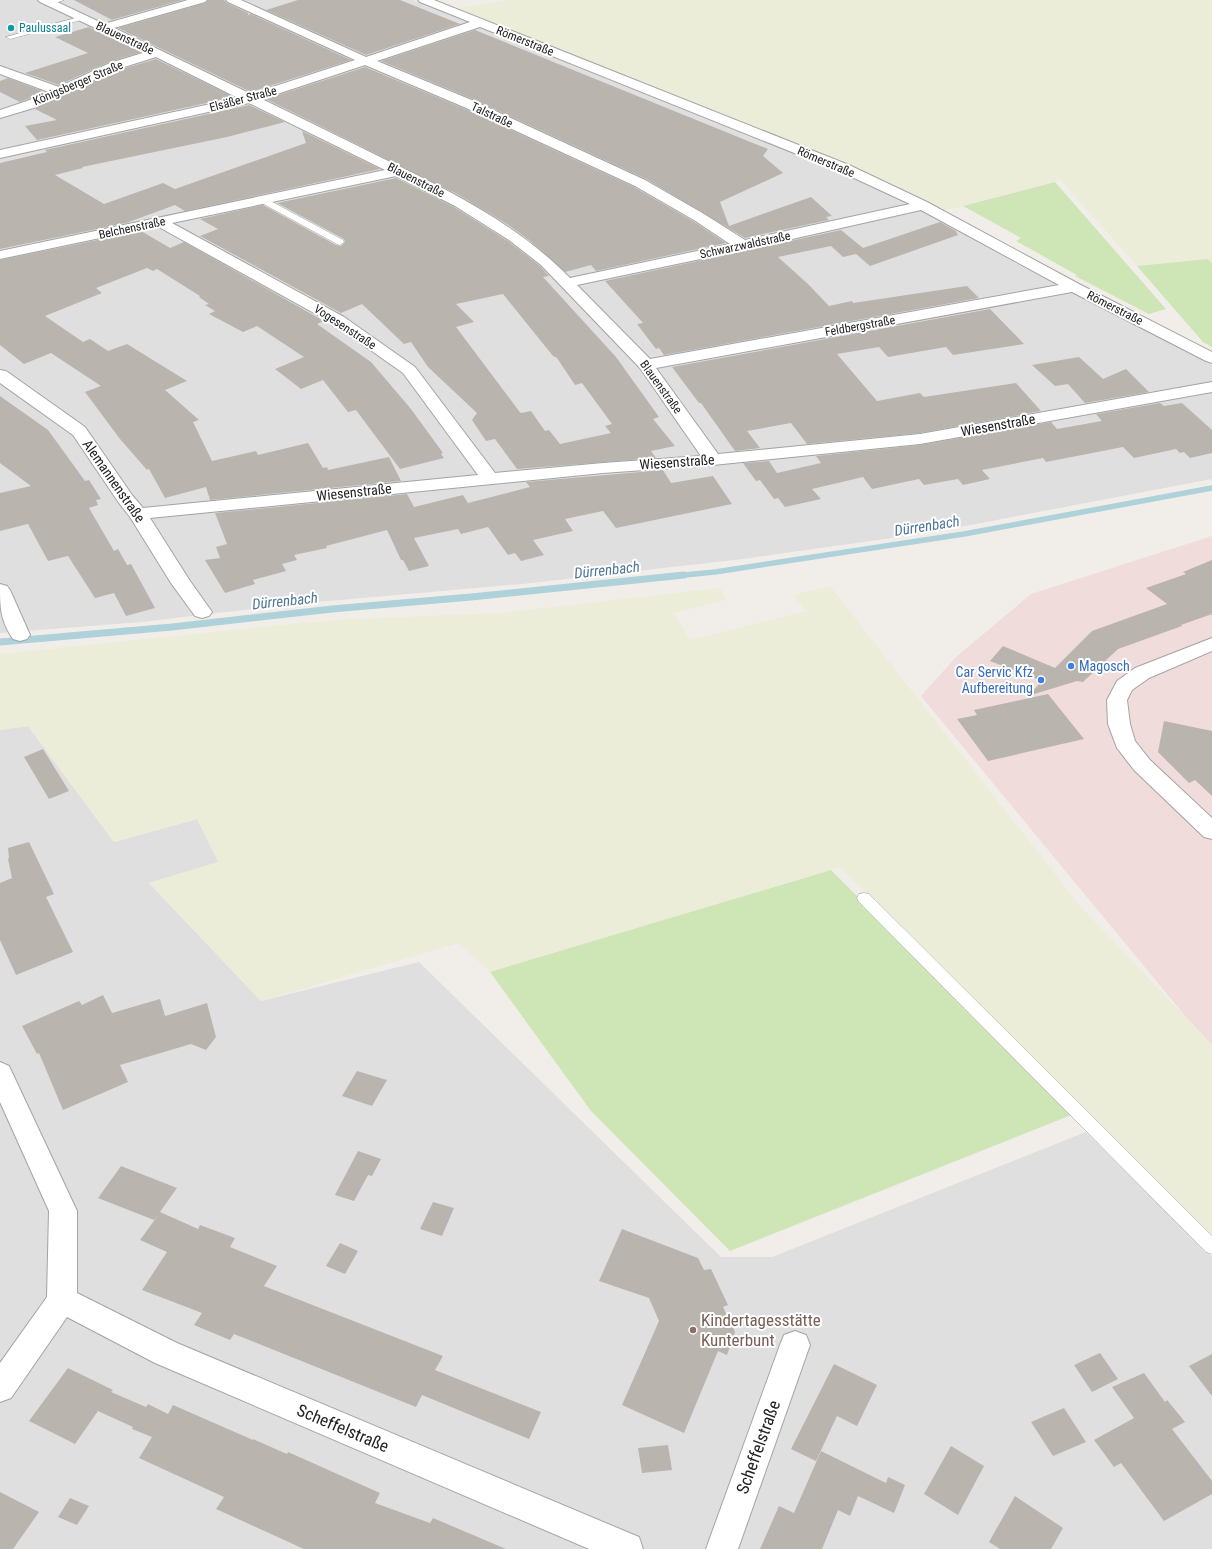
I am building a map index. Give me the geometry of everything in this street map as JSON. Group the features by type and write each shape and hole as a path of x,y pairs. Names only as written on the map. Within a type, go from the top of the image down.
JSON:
{"street":[{"path":"103,28 201,0"},
{"name":"Talstraße","path":"232,0 366,61 469,104 640,183 699,217 743,246"},
{"name":"Römerstraße","path":"424,0 836,165 922,205 1074,287 1212,358"},
{"name":"Blauenstraße","path":"51,1 103,28 398,170 460,203 514,237 546,262 646,364 713,460"},
{"name":"Elsäßer Straße","path":"0,154 250,99 480,23"},
{"name":"Königsberger Straße","path":"0,114 32,104 114,66 157,53"},
{"path":"0,70 59,92"},
{"name":"Belchenstraße","path":"0,255 398,170"},
{"name":"Schwarzwaldstraße","path":"567,283 907,210 922,205"},
{"name":"Vogesenstraße","path":"160,222 338,320 409,370 490,479"},
{"name":"Feldbergstraße","path":"646,364 1074,287"},
{"name":"Alemannenstraße","path":"0,375 79,431 125,499 138,514 181,583 202,612"},
{"name":"Wiesenstraße","path":"138,514 603,468 713,460 920,439 1212,387"},
{"path":"0,590 20,635"},
{"path":"1212,644 1142,673 1124,686 1117,700 1119,724 1125,743 1142,765 1212,831"},
{"path":"0,1073 63,1211 62,1300 0,1388"},
{"name":"Scheffelstraße","path":"62,1300 166,1353 627,1549"},
{"name":"Scheffelstraße","path":"722,1549 795,1345"}],"lane":[{"path":"10,37 83,18"},
{"path":"263,200 340,242"},
{"path":"864,898 1212,1247"}],"shaded area":[{"path":"0,0 413,0 836,170 920,209 1212,365 1212,479 928,533 743,559 532,583 295,604 142,622 0,633"},
{"path":"1212,536 1212,1045 1186,1017 921,696 956,657 1031,594"},
{"path":"28,726 114,842 197,819 219,862 149,883 261,1001 419,962 721,1257 772,1257 1086,1132 1212,1257 1212,1549 0,1549 0,730"}],"green space":[{"path":"509,0 1212,0 1212,263 1208,259 1137,266 1060,180 943,211 895,186 814,151 503,28 459,8"},
{"path":"1055,182 1166,309 1149,314 1075,276 1077,275 1016,241 1021,238 963,206"},
{"path":"1208,259 1212,263 1212,347 1203,342 1137,266"},
{"path":"830,586 1080,906 1212,1045 1212,1240 840,867 490,972 459,943 261,1001 149,883 218,862 197,819 114,842 28,726 0,730 0,654 349,619 500,613 720,588 726,600 674,613 690,640 806,611 793,595"},
{"path":"831,870 1074,1114 730,1251 591,1111 490,972"}],"building":[{"path":"74,0 183,0 112,20"},
{"path":"208,0 224,0 227,3 248,13 248,15 251,14 351,60 251,92 118,28 205,3"},
{"path":"298,0 400,0 460,24 366,55 266,10"},
{"path":"89,27 142,52 109,62 59,85 25,73 88,53 55,37"},
{"path":"475,30 768,149 763,156 783,173 720,202 729,226 811,197 832,216 826,217 829,220 745,238 646,179 475,100 381,61"},
{"path":"156,59 234,97 37,140 25,126 57,120 35,109 119,70"},
{"path":"365,67 463,108 634,187 693,221 726,243 596,271 591,265 565,272 529,240 507,224 459,195 266,99"},
{"path":"8,78 45,92 20,102 0,92 0,81"},
{"path":"249,105 285,122 227,137 82,167 83,168 55,175 104,204 163,183 175,189 306,143 302,131 380,169 185,211 175,205 126,223 0,249 0,163 47,152 45,150"},
{"path":"396,178 454,207 508,241 540,266 549,276 543,277 616,357 659,417 653,419 675,446 651,451 656,458 517,469 495,439 486,441 472,420 477,413 428,367 411,342 404,344 362,304 341,313 200,236 218,229 200,219 263,205 336,245 341,246 345,242 344,239 277,203","holes":["503,294 553,356 557,358 575,385 582,383 612,424 605,426 611,433 560,444 549,430 545,431 531,411 521,413 456,327 474,322 456,304"]},
{"path":"940,222 956,231 958,235 870,266 856,254 843,257 831,246 778,257 808,284 829,306 852,301 853,303 967,286 979,298 664,355 659,348 656,349 637,324 643,323 605,281 841,230 863,248"},
{"path":"141,231 170,248 184,242 324,321 317,324 371,362 411,409 443,453 441,454 444,458 400,469 356,410 348,412 323,380 301,389 275,369 304,357 257,326 243,332 209,314 215,311 205,305 209,304 199,297 200,296 157,269 153,271 147,268 96,288 102,293 45,316 83,342 90,339 108,351 127,344 187,381 165,390 199,420 193,422 212,461 256,451 258,455 308,443 323,468 327,467 328,470 389,457 401,481 210,500 206,487 165,498 149,469 147,470 120,439 85,392 101,386 51,353 24,364 0,345 0,260"},
{"path":"990,309 1024,344 953,355 946,347 888,357 879,347 837,354 877,401 920,393 924,397 1016,383 1041,411 920,433 807,444 791,423 747,431 760,448 735,451 701,403 699,403 672,367"},
{"path":"1079,357 1103,379 1126,369 1149,392 1085,403 1068,384 1055,386 1032,365"},
{"path":"0,396 48,430 85,481 89,480 101,499 96,500 98,505 89,508 114,551 118,549 127,565 131,564 155,608 126,616 114,593 95,598 68,556 48,561 28,524 0,531 0,493 31,486 0,463"},
{"path":"1160,403 1164,406 1182,403 1212,430 1212,453 1190,458 1184,452 1180,453 1176,449 1134,458 1123,447 1046,462 1043,458 982,470 990,479 963,485 958,479 924,485 919,479 872,489 863,477 812,489 821,499 785,507 778,498 774,499 760,480 756,481 743,463 769,461 777,473 821,463 816,456 920,445 1051,422 1057,429 1102,421 1096,414"},
{"path":"663,470 671,483 713,476 732,504 616,528 603,511 565,519 573,531 533,540 544,555 521,561 515,553 508,555 488,527 461,534 458,529 414,538 429,566 409,571 403,560 401,560 387,530 326,546 327,548 294,555 297,560 282,564 286,571 253,580 255,584 225,593 205,560 220,558 216,547 227,544 215,513 407,494 414,507 463,495 468,503 530,487 526,482"},
{"path":"1212,560 1212,614 1118,649 1083,682 1077,681 1028,696 1042,681 990,661 1003,646 1055,668 1092,631 1167,604 1146,588 1186,574 1183,572"},
{"path":"1048,694 1084,739 988,761 957,719 977,715 974,710"},
{"path":"1164,721 1212,731 1212,796 1195,780 1189,783 1158,752"},
{"path":"43,749 69,791 49,799 24,757"},
{"path":"29,842 54,894 46,897 73,952 16,975 0,940 0,883 12,878 8,859 8,848"},
{"path":"103,995 112,1013 160,999 165,1016 207,1003 216,1037 206,1050 191,1044 120,1065 128,1082 63,1110 39,1053 37,1054 22,1026 79,1001 82,1005"},
{"path":"357,1071 387,1080 372,1106 342,1096"},
{"path":"358,1151 381,1159 372,1176 368,1175 354,1201 335,1195"},
{"path":"121,1166 177,1188 160,1212 198,1229 200,1225 235,1238 230,1247 277,1266 264,1286 443,1356 435,1370 541,1412 529,1439 422,1395 416,1407 234,1334 230,1340 194,1325 202,1313 142,1290 167,1252 140,1240 159,1214 154,1220 98,1198"},
{"path":"433,1202 454,1208 442,1236 420,1229"},
{"name":"Kindertagesstätte Kunterbunt","path":"622,1229 698,1258 704,1270 711,1269 728,1305 723,1307 735,1332 727,1355 718,1351 684,1433 622,1405 659,1321 649,1298 599,1281"},
{"path":"340,1243 358,1251 345,1274 326,1266"},
{"path":"1100,1353 1118,1379 1092,1392 1074,1365"},
{"path":"1212,1354 1212,1396 1189,1366"},
{"path":"834,1364 877,1385 857,1426 837,1416 816,1461 791,1449"},
{"path":"68,1368 113,1390 111,1392 146,1407 148,1404 168,1414 173,1405 287,1454 288,1452 380,1493 375,1503 430,1523 433,1518 506,1549 304,1549 216,1509 224,1497 139,1458 152,1437 132,1429 133,1427 98,1411 75,1444 29,1421"},
{"path":"1144,1373 1165,1402 1167,1400 1185,1422 1172,1429 1212,1481 1212,1494 1164,1521 1121,1463 1114,1467 1094,1440 1134,1418 1112,1387"},
{"path":"1064,1408 1086,1442 1053,1456 1031,1422"},
{"path":"668,1445 672,1470 642,1473 638,1448"},
{"path":"951,1446 984,1466 958,1515 924,1494"},
{"path":"821,1451 886,1483 888,1477 905,1485 894,1513 858,1496 850,1516 838,1510 822,1549 760,1549 779,1506 794,1513"},
{"path":"0,1492 39,1512 13,1549 0,1549"},
{"path":"1015,1496 1063,1528 1051,1549 1000,1549 989,1542"},
{"path":"70,1498 89,1506 77,1525 58,1517"}],"waterway":[{"name":"Dürrenbach","path":"680,575 715,572 964,534 1212,488"},
{"name":"Dürrenbach","path":"0,642 172,627 332,609 471,597 680,575"},
{"name":"Dürrenbach","path":"674,576 680,575"},
{"name":"Dürrenbach","path":"680,575 684,575"}],"place":[{"name":"Paulussaal","path":"11,28"},
{"name":"Magosch","path":"1071,666"},
{"name":"Car Servic Kfz Aufbereitung","path":"1041,680"},
{"name":"Kindertagesstätte Kunterbunt","path":"693,1330"}]}
